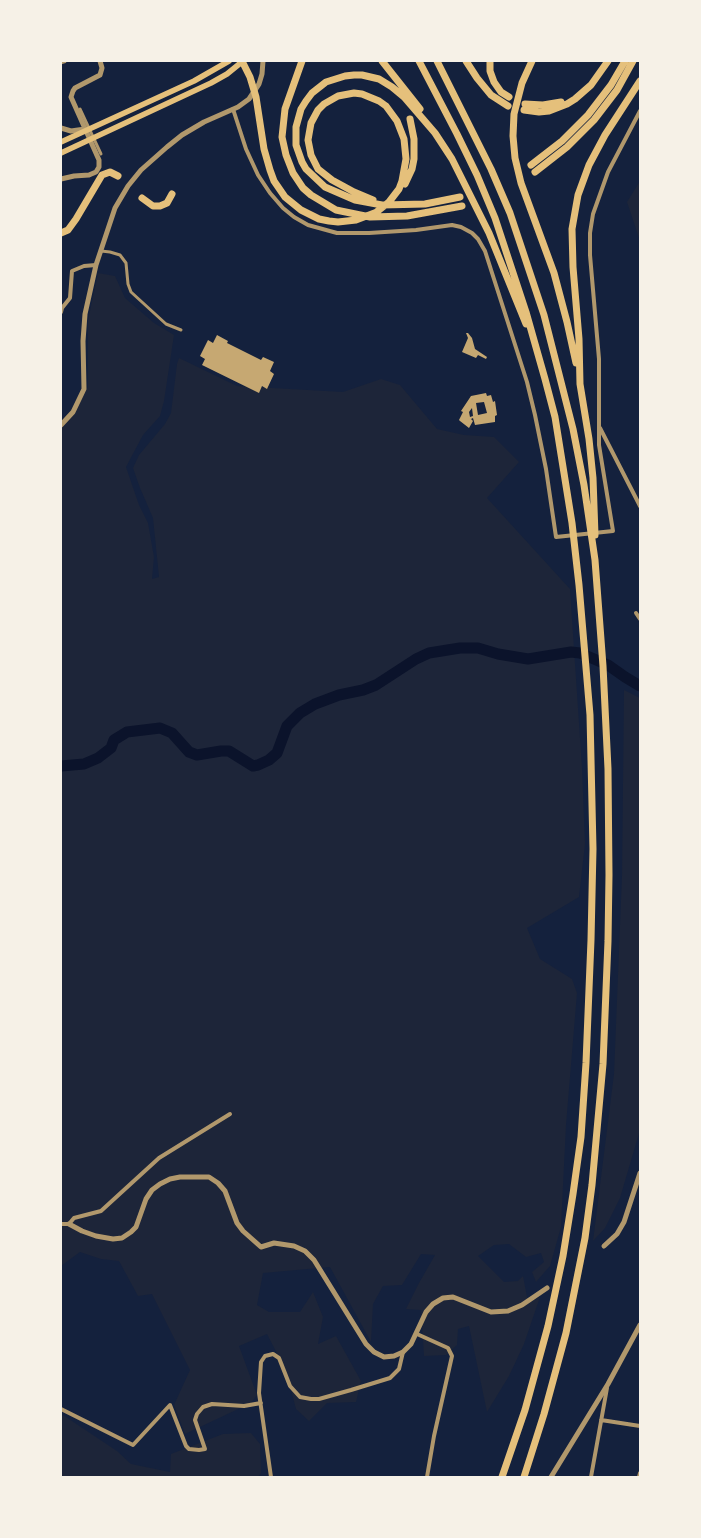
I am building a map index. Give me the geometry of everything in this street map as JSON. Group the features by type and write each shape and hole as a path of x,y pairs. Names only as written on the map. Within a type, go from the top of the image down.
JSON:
{"highway":[{"path":"243,61 256,96 267,160 274,181 279,190 292,204 310,215 328,221 347,222 374,214 389,202 399,189 415,149 410,118"},
{"path":"302,61 285,109 282,137 286,155 293,172 303,188 327,206 336,210 370,217 414,215 462,206"},
{"path":"382,61 416,103 452,159 481,218 537,349"},
{"path":"419,61 457,134 495,218 537,349 555,418 572,523 590,715 593,849 586,1063 581,1136 574,1194 548,1326 537,1368 502,1477"},
{"path":"437,61 472,128 510,213 544,316 573,429 588,510 595,560 603,666 608,769 609,875 603,1064 592,1185 585,1238 566,1333 547,1406 524,1477"},
{"path":"466,61 491,95 508,106"},
{"path":"490,61 490,71 494,82 501,92 510,97"},
{"path":"532,61 522,84 515,109 513,136 515,158 521,183 558,288 573,348 589,439 593,478 595,560"},
{"path":"524,107 539,112 549,111 575,99 590,85 608,61"},
{"path":"625,61 611,85 588,115 533,169 568,147 594,120 617,90 634,61"},
{"path":"435,133 409,102 392,87 379,79 362,75 345,76 326,82 312,93 301,109 296,127 296,145 302,162 311,175 324,187 343,196 367,202 398,206 460,198"},
{"path":"580,384 579,339 572,248 574,212 588,165 640,81"},
{"path":"398,206 354,192 332,180 318,169 311,155 308,140 308,131 314,116 324,104 338,96 354,93 362,94 378,101 392,113 401,129 409,168"},
{"path":"63,233 76,219 102,175 110,172 118,176"},
{"path":"142,198 153,206 160,206 169,200 172,194"}],"main road":[{"path":"61,142 194,81 229,61"},
{"path":"61,153 211,83 227,74 243,61"}],"street":[{"path":"99,155 73,104 72,97 73,91 78,86 98,77 102,72 100,62"},
{"path":"61,425 73,412 84,389 85,314 96,265 115,208 128,186 148,164 182,135 249,99 259,84 263,62"},
{"path":"61,179 89,175 96,172 99,167 99,155 80,109"},
{"path":"233,109 246,149 258,175 283,208 308,225 337,233 416,230 452,225 461,227 478,239 485,251 527,382 546,468 556,537 613,531 601,462 599,360 590,255 590,233 592,214 608,172 640,112"},
{"path":"61,128 70,131 80,131 116,117"},
{"path":"100,251 120,255 126,263 128,284 131,292 166,324 182,330"},
{"path":"61,309 70,298 72,271 84,266 96,265"},
{"path":"599,426 640,506"},
{"path":"636,613 640,619"},
{"path":"69,1224 74,1218 101,1211 159,1158 230,1114"},
{"path":"604,1246 617,1234 624,1222 640,1173"},
{"path":"61,1224 69,1224 96,1236 113,1239 122,1238 136,1227 146,1199 152,1190 160,1184 180,1177 209,1177 225,1191 237,1223 261,1247 274,1243 294,1246 305,1251 314,1260 366,1344 374,1352 384,1356 394,1356 403,1352 417,1334 426,1312 433,1304 443,1298 453,1297 492,1312 508,1312 547,1288"},
{"path":"551,1477 608,1384 640,1325"},
{"path":"417,1334 448,1348 452,1356 434,1436 428,1477"},
{"path":"271,1477 259,1393 261,1362 266,1356 273,1354 279,1358 290,1386 300,1397 319,1399 390,1378 399,1369 403,1352"},
{"path":"591,1477 608,1384"},
{"path":"61,1410 133,1445 170,1405 186,1446 190,1449 199,1450 205,1448 195,1420 203,1407 212,1404 244,1406 261,1403"},
{"path":"601,1420 640,1426"}],"shaded area":[{"path":"640,181 640,241 627,202"},
{"path":"98,273 115,276 125,298 154,323 174,335 160,416 143,435 126,467 139,505 148,523 154,557 152,579 159,577 153,518 133,468 139,455 165,424 171,413 179,358 237,386 343,392 381,379 400,385 437,429 464,435 494,437 519,462 487,498 570,589 585,844 579,897 527,928 540,959 572,979 577,993 566,1125 561,1227 550,1266 536,1282 532,1272 544,1262 541,1253 526,1257 509,1244 494,1245 478,1256 504,1282 518,1281 523,1276 528,1302 540,1297 524,1344 509,1376 487,1412 469,1326 458,1329 457,1345 446,1355 424,1356 421,1310 406,1309 435,1255 421,1254 402,1285 383,1286 373,1304 371,1342 330,1267 263,1273 257,1305 269,1312 300,1312 313,1292 323,1317 318,1344 336,1336 361,1381 356,1402 327,1403 309,1421 296,1409 286,1371 267,1334 239,1346 257,1395 251,1403 185,1434 174,1405 190,1370 152,1294 138,1296 119,1261 101,1259 80,1252 61,1266 61,427 88,387 88,320"},
{"path":"624,690 640,698 640,1130 620,1198 605,1228 593,1241 614,1074 622,876"},
{"path":"63,1415 117,1451 131,1464 170,1472 171,1454 223,1434 251,1433 260,1444 261,1473 258,1477 61,1477 61,1416"}],"building":[{"path":"466,333 472,338 475,349 487,357 486,359 478,355 476,358 462,352 468,338"},
{"path":"217,335 228,341 227,343 261,360 263,357 274,362 270,371 274,374 267,389 262,386 259,393 202,365 205,359 200,356 208,340 213,343"},
{"path":"486,393 487,396 491,395 493,402 495,401 497,415 495,416 495,422 475,425 473,418 469,428 459,420 463,412 461,411 471,396","holes":["484,402 487,413 478,415 476,403","472,408 473,416 470,417 469,412"]}],"waterway":[{"path":"61,766 84,764 98,758 111,748 114,740 127,732 160,728 172,733 189,752 197,755 229,751 253,766 258,765 269,760 277,753 287,726 300,713 315,704 376,685 416,659 429,653 460,648 478,648 498,654 528,659 571,652 580,653 608,665 640,686"}]}
